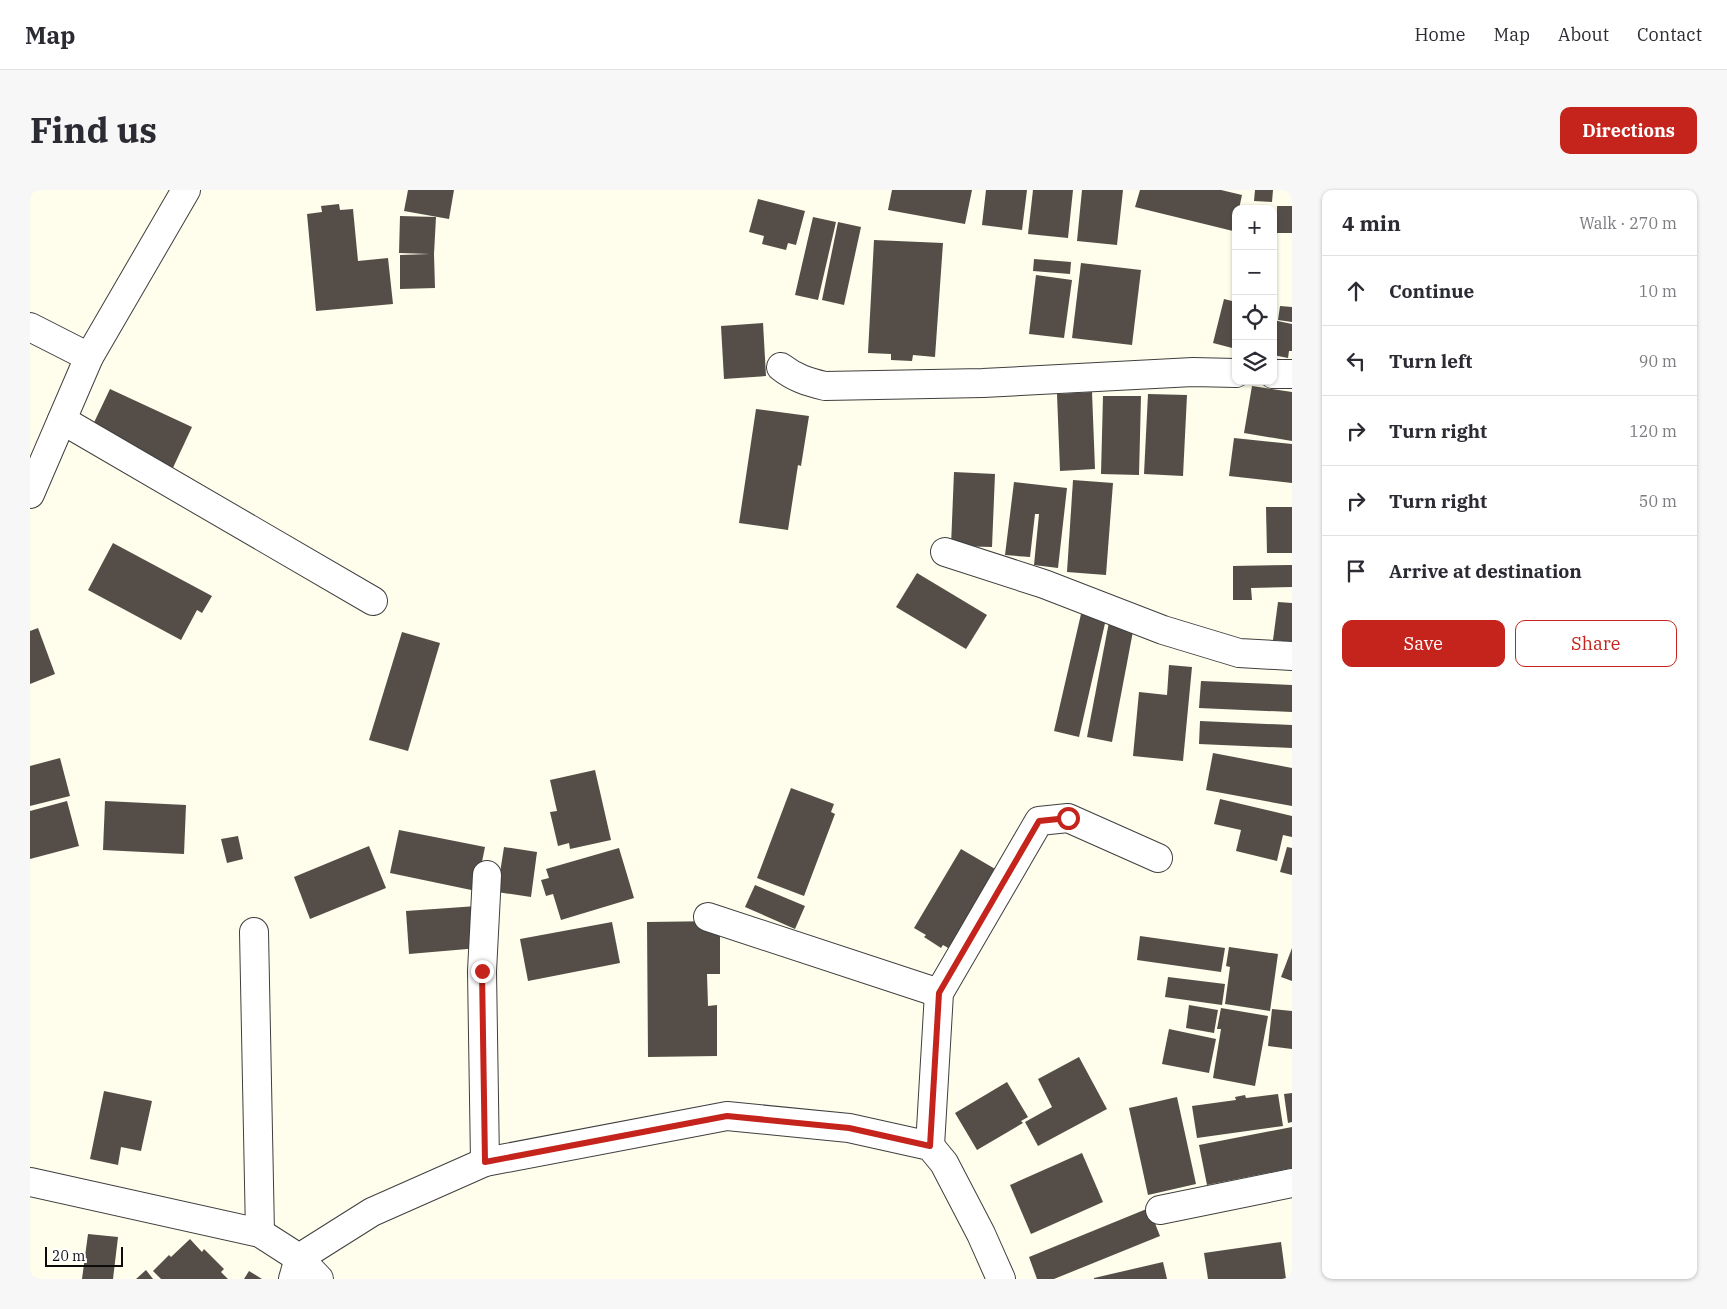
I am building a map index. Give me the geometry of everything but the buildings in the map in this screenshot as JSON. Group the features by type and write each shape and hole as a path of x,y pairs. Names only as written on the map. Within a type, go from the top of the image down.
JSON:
{"street":[{"path":"30,494 89,357 186,190"},
{"path":"30,326 89,357"},
{"path":"781,367 792,376 805,382 825,386 983,383 1193,372 1232,373"},
{"path":"1277,374 1292,374"},
{"path":"62,420 373,601"},
{"path":"945,552 1044,584 1163,630 1239,653 1292,656"},
{"path":"930,1146 939,993 1039,821 1068,818 1158,858"},
{"path":"485,1162 482,971 486,875"},
{"path":"708,917 939,993"},
{"path":"254,932 260,1233"},
{"path":"296,1268 372,1212 485,1162 727,1116 849,1128 930,1146 949,1172 981,1234 1001,1279"},
{"path":"30,1182 260,1233 296,1268 319,1279"},
{"path":"1160,1210 1292,1183"}],"route":[{"path":"482,971 485,1162 727,1116 849,1128 930,1146 939,993 1039,821 1068,818"}]}
